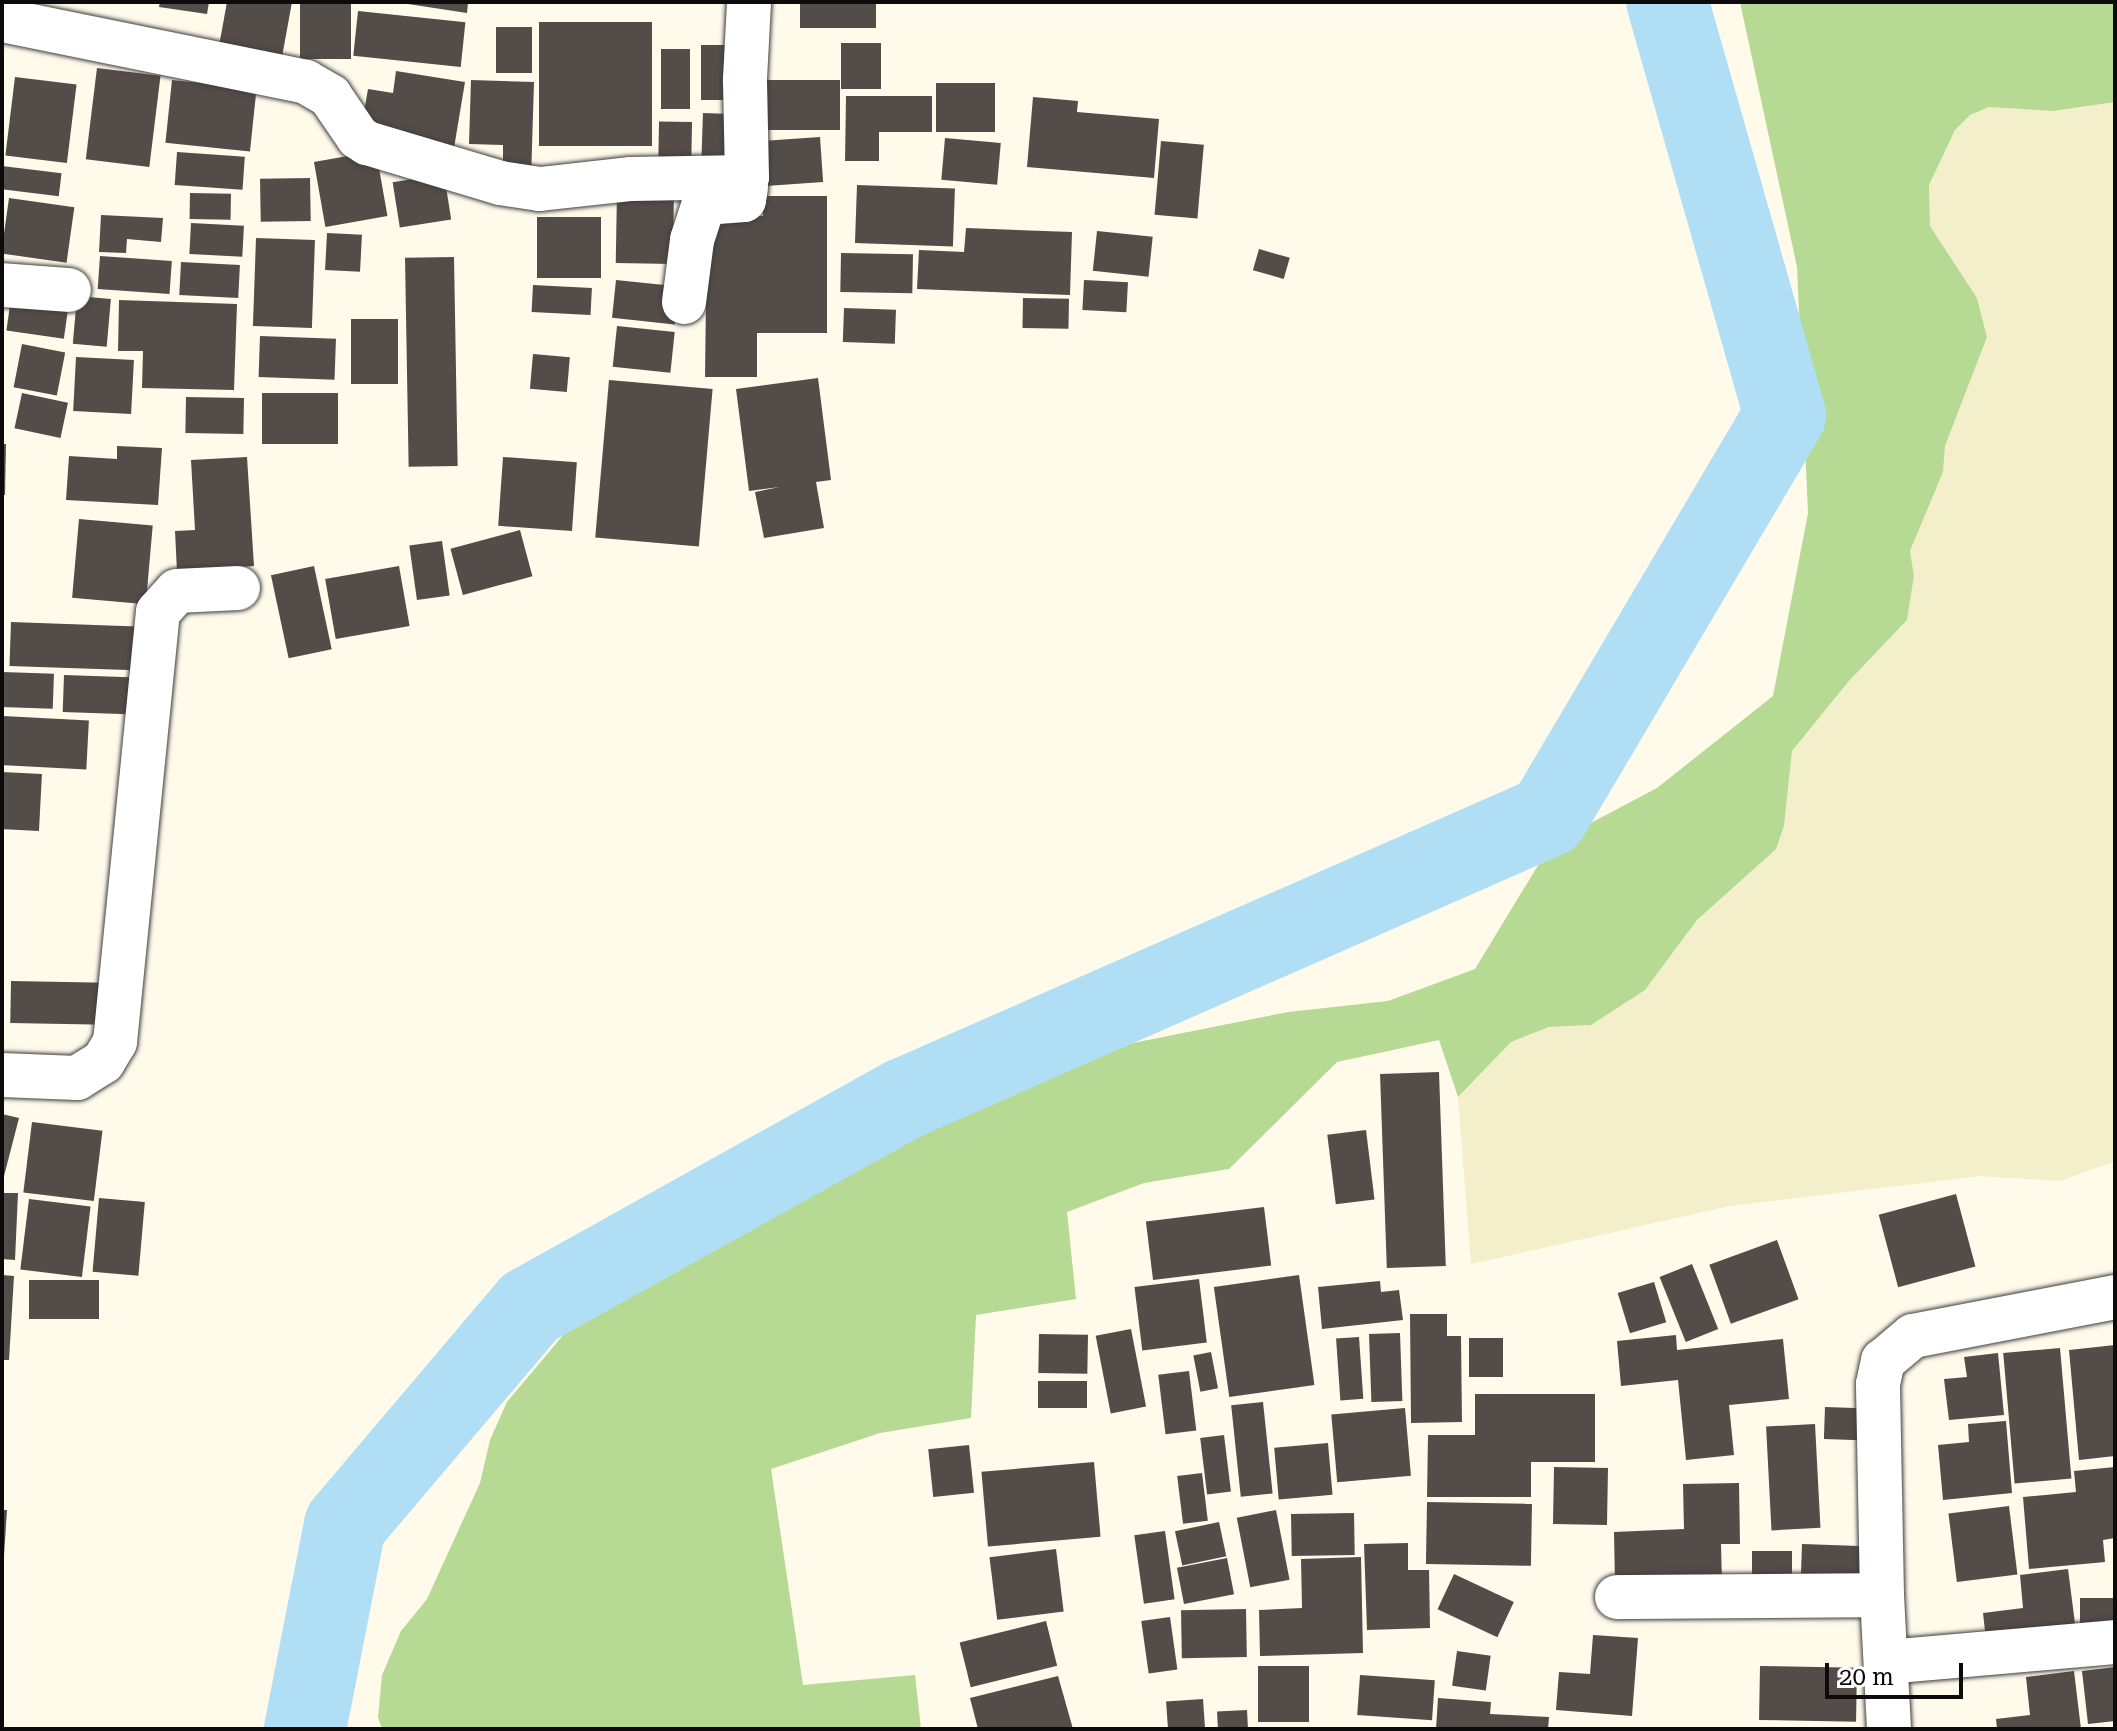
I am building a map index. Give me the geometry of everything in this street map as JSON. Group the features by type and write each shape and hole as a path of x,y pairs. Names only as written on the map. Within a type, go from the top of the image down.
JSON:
{"street":[{"path":"684,302 688,261 703,204 744,200 747,177 745,79 749,2"},
{"path":"2,20 306,82 330,96 358,137 367,143 500,183 540,189 631,179 747,177"},
{"path":"2,285 69,290"},
{"path":"2,1075 77,1078 103,1062 115,1042 158,612 177,591 238,588"},
{"path":"1889,1729 1882,1595 1878,1384 1883,1361 1913,1336 2115,1297"},
{"path":"1617,1597 1882,1595"},
{"path":"1887,1662 2115,1642"}],"shaded area":[{"path":"2115,102 2115,1161 2060,1181 1980,1176 1730,1206 1471,1264 1458,1097 1511,1042 1549,1027 1591,1025 1645,990 1697,920 1776,848 1784,826 1792,751 1848,682 1907,620 1914,576 1910,551 1943,472 1945,446 1987,337 1977,298 1930,226 1929,185 1955,130 1970,115 1989,107 2053,111"}],"green space":[{"path":"1740,2 2115,2 2115,102 2053,111 1989,107 1970,115 1955,130 1929,185 1930,226 1977,298 1987,337 1945,446 1943,472 1910,551 1914,576 1907,620 1848,682 1792,751 1784,826 1776,849 1697,920 1645,990 1591,1025 1549,1027 1511,1042 1458,1097 1439,1040 1337,1062 1229,1169 1144,1183 1067,1212 1076,1299 976,1315 971,1418 880,1433 771,1469 803,1685 915,1675 921,1729 382,1729 378,1717 382,1675 401,1631 427,1599 480,1483 490,1440 507,1402 565,1333 626,1274 699,1227 757,1200 792,1169 830,1149 872,1135 954,1097 1123,1045 1288,1012 1388,1001 1475,969 1551,844 1657,788 1773,696 1808,513 1797,267"}],"building":[{"path":"160,2 209,2 207,14 159,7"},
{"path":"227,2 292,2 282,57 219,46"},
{"path":"300,2 351,2 351,59 300,59"},
{"path":"395,2 468,2 467,13"},
{"path":"800,2 876,2 876,28 800,28"},
{"path":"358,11 465,22 461,67 353,56"},
{"path":"539,22 652,22 652,146 539,146"},
{"path":"496,27 532,27 532,73 496,73"},
{"path":"841,43 881,43 881,89 841,89"},
{"path":"701,45 737,45 737,100 701,100"},
{"path":"661,49 690,49 690,109 661,109"},
{"path":"97,68 161,76 149,167 86,159"},
{"path":"396,71 465,82 454,148 360,135 368,89 393,93"},
{"path":"15,77 77,85 67,163 5,155"},
{"path":"172,80 257,89 250,152 165,143"},
{"path":"471,80 534,82 531,179 503,177 503,145 469,144"},
{"path":"751,80 840,80 840,130 751,130"},
{"path":"936,83 995,83 995,132 936,132"},
{"path":"846,96 932,96 932,132 879,132 879,161 845,161"},
{"path":"1033,97 1078,101 1077,112 1159,119 1154,178 1027,167"},
{"path":"703,113 739,114 737,173 701,172"},
{"path":"659,121 692,122 691,175 658,174"},
{"path":"820,137 823,182 762,186 759,141"},
{"path":"945,138 1001,143 997,185 941,180"},
{"path":"1161,141 1204,145 1197,218 1155,215"},
{"path":"376,151 387,216 325,227 314,162"},
{"path":"177,152 245,157 243,190 175,185"},
{"path":"2,166 62,173 59,196 2,189"},
{"path":"444,174 451,219 400,228 393,182"},
{"path":"310,178 311,221 261,222 260,179"},
{"path":"857,185 955,188 953,246 855,243"},
{"path":"617,190 674,191 673,264 616,263"},
{"path":"190,193 231,194 231,220 190,219"},
{"path":"763,196 827,196 827,333 757,333 757,377 705,377 707,216 763,216"},
{"path":"9,198 74,207 67,263 2,254"},
{"path":"101,215 163,218 161,242 127,239 126,253 99,252"},
{"path":"537,217 601,217 601,278 537,278"},
{"path":"191,223 244,226 242,257 189,254"},
{"path":"966,228 1072,232 1070,295 917,289 919,250 964,252"},
{"path":"1097,231 1153,237 1149,277 1093,271"},
{"path":"327,233 362,235 360,272 325,270"},
{"path":"256,238 315,240 312,328 253,326"},
{"path":"1259,249 1290,258 1284,279 1253,270"},
{"path":"841,253 913,254 912,293 840,292"},
{"path":"100,256 172,261 170,294 98,289"},
{"path":"454,257 458,466 409,467 405,258"},
{"path":"181,262 240,265 238,298 179,295"},
{"path":"616,280 679,287 675,324 612,318"},
{"path":"1084,280 1128,282 1126,312 1082,310"},
{"path":"533,285 592,288 591,315 532,312"},
{"path":"12,291 69,299 64,339 6,331"},
{"path":"77,296 111,299 107,347 73,344"},
{"path":"1023,298 1069,299 1068,329 1022,328"},
{"path":"119,300 237,304 234,390 142,388 143,351 118,351"},
{"path":"844,308 896,310 895,344 843,342"},
{"path":"351,319 398,319 398,384 351,384"},
{"path":"617,326 675,332 670,373 613,367"},
{"path":"260,336 336,339 335,380 259,377"},
{"path":"22,344 65,352 57,396 14,387"},
{"path":"533,354 570,357 567,392 530,389"},
{"path":"76,357 134,360 131,414 73,411"},
{"path":"818,378 831,480 816,482 824,528 764,538 755,492 780,487 749,491 736,389"},
{"path":"609,380 713,389 699,546 595,537"},
{"path":"22,393 68,403 60,438 15,428"},
{"path":"262,393 338,393 338,444 262,444"},
{"path":"186,397 244,398 243,434 185,433"},
{"path":"2,444 6,444 5,495 2,495"},
{"path":"117,446 162,448 158,505 66,500 69,456 117,459"},
{"path":"247,457 254,566 177,572 175,531 195,530 191,460"},
{"path":"503,457 577,462 572,531 498,526"},
{"path":"79,519 153,525 146,604 72,598"},
{"path":"520,530 532,576 463,595 450,549"},
{"path":"442,541 450,595 417,600 409,546"},
{"path":"314,566 332,649 289,658 271,575"},
{"path":"399,566 410,626 336,639 325,579"},
{"path":"11,622 144,627 142,671 9,666"},
{"path":"2,672 54,674 53,709 2,707"},
{"path":"64,675 137,678 136,715 63,712"},
{"path":"3,716 89,721 86,769 2,765"},
{"path":"2,772 42,774 39,831 2,829"},
{"path":"11,981 107,983 106,1025 10,1023"},
{"path":"1439,1072 1446,1266 1387,1268 1380,1074"},
{"path":"2,1114 19,1118 3,1180 2,1179"},
{"path":"32,1122 102,1131 94,1201 23,1192"},
{"path":"1366,1130 1375,1199 1336,1204 1327,1135"},
{"path":"2,1193 18,1193 15,1260 2,1259"},
{"path":"1956,1194 1975,1266 1898,1287 1879,1215"},
{"path":"99,1198 145,1202 138,1276 93,1272"},
{"path":"29,1199 91,1207 82,1277 20,1269"},
{"path":"1264,1207 1271,1266 1153,1280 1146,1222"},
{"path":"1777,1240 1799,1299 1731,1324 1709,1265"},
{"path":"1692,1264 1718,1329 1686,1342 1660,1277"},
{"path":"2,1275 14,1276 9,1360 2,1360"},
{"path":"1299,1275 1314,1385 1229,1397 1214,1287"},
{"path":"1199,1279 1207,1343 1142,1350 1134,1287"},
{"path":"29,1280 99,1280 99,1319 29,1319"},
{"path":"1380,1281 1381,1292 1399,1290 1403,1320 1322,1329 1318,1287"},
{"path":"1654,1282 1666,1322 1630,1333 1618,1293"},
{"path":"1410,1314 1447,1314 1447,1336 1461,1336 1462,1422 1411,1423"},
{"path":"1131,1329 1146,1407 1111,1413 1096,1336"},
{"path":"1400,1333 1402,1401 1371,1402 1369,1334"},
{"path":"1039,1334 1088,1335 1087,1374 1038,1373"},
{"path":"1676,1335 1677,1350 1783,1339 1789,1399 1729,1405 1734,1455 1686,1460 1678,1380 1621,1386 1617,1341"},
{"path":"1359,1337 1363,1399 1340,1400 1336,1339"},
{"path":"1469,1338 1503,1338 1503,1377 1469,1377"},
{"path":"2115,1345 2115,1456 2079,1460 2069,1350"},
{"path":"2060,1348 2071,1479 2015,1483 2003,1353"},
{"path":"1211,1352 1218,1388 1200,1392 1193,1355"},
{"path":"1998,1353 2004,1415 1949,1420 1944,1379 1967,1377 1964,1357"},
{"path":"1189,1371 1196,1431 1166,1434 1158,1375"},
{"path":"1038,1381 1087,1381 1087,1408 1038,1408"},
{"path":"1475,1394 1595,1394 1595,1462 1531,1462 1531,1497 1427,1497 1428,1435 1475,1435"},
{"path":"1263,1402 1273,1493 1241,1497 1231,1405"},
{"path":"1825,1407 1862,1408 1861,1440 1824,1439"},
{"path":"1405,1408 1411,1476 1337,1482 1331,1414"},
{"path":"2006,1421 2012,1493 1943,1500 1938,1445 1969,1442 1968,1424"},
{"path":"1815,1424 1820,1528 1772,1530 1766,1427"},
{"path":"1224,1435 1231,1492 1207,1494 1200,1438"},
{"path":"1328,1443 1333,1495 1279,1500 1274,1448"},
{"path":"969,1445 974,1493 933,1497 928,1449"},
{"path":"1094,1462 1101,1537 988,1547 981,1472"},
{"path":"1554,1467 1608,1468 1607,1525 1553,1524"},
{"path":"2115,1467 2115,1538 2103,1540 2105,1562 2029,1569 2023,1497 2076,1492 2074,1471"},
{"path":"1202,1473 1208,1521 1183,1524 1177,1476"},
{"path":"1739,1483 1740,1544 1721,1544 1722,1582 1615,1585 1614,1532 1684,1529 1683,1484"},
{"path":"1427,1502 1532,1504 1531,1566 1426,1564"},
{"path":"2009,1506 2017,1574 1957,1582 1948,1513"},
{"path":"2,1510 7,1510 4,1556 2,1556"},
{"path":"1276,1510 1290,1580 1250,1587 1237,1518"},
{"path":"1354,1513 1355,1555 1292,1556 1291,1514"},
{"path":"1219,1522 1226,1556 1182,1566 1175,1531"},
{"path":"1165,1531 1175,1599 1144,1604 1134,1535"},
{"path":"1408,1543 1408,1570 1429,1570 1430,1628 1367,1630 1364,1544"},
{"path":"1802,1544 1874,1547 1872,1591 1800,1589"},
{"path":"1056,1549 1064,1612 997,1620 989,1557"},
{"path":"1752,1551 1792,1551 1792,1586 1752,1586"},
{"path":"1361,1557 1363,1653 1260,1656 1259,1610 1302,1608 1301,1559"},
{"path":"1227,1558 1234,1594 1184,1604 1177,1568"},
{"path":"2068,1569 2077,1639 1987,1649 1983,1613 2023,1608 2020,1575"},
{"path":"1454,1574 1514,1602 1497,1637 1438,1609"},
{"path":"2080,1598 2115,1598 2115,1635 2080,1635"},
{"path":"1246,1609 1247,1657 1182,1658 1181,1610"},
{"path":"1170,1617 1177,1669 1149,1674 1141,1621"},
{"path":"1046,1621 1057,1666 971,1687 960,1643"},
{"path":"1593,1635 1638,1638 1632,1716 1556,1710 1559,1672 1590,1674"},
{"path":"1457,1651 1491,1656 1486,1690 1452,1686"},
{"path":"1258,1666 1309,1666 1309,1722 1258,1722"},
{"path":"1760,1666 1857,1668 1856,1722 1759,1720"},
{"path":"2115,1667 2115,1721 2088,1724 2082,1671"},
{"path":"2074,1671 2081,1729 1997,1729 1996,1719 2030,1715 2026,1677"},
{"path":"1360,1675 1435,1680 1432,1720 1357,1715"},
{"path":"1058,1676 1073,1729 978,1729 970,1698"},
{"path":"1438,1698 1491,1702 1490,1714 1549,1717 1548,1729 1436,1729"},
{"path":"1203,1699 1205,1729 1168,1729 1166,1702"},
{"path":"1247,1710 1248,1729 1218,1729 1217,1712"}],"waterway":[{"path":"305,1729 345,1525 530,1307 904,1099 1548,816 1785,415 1667,2"}]}
